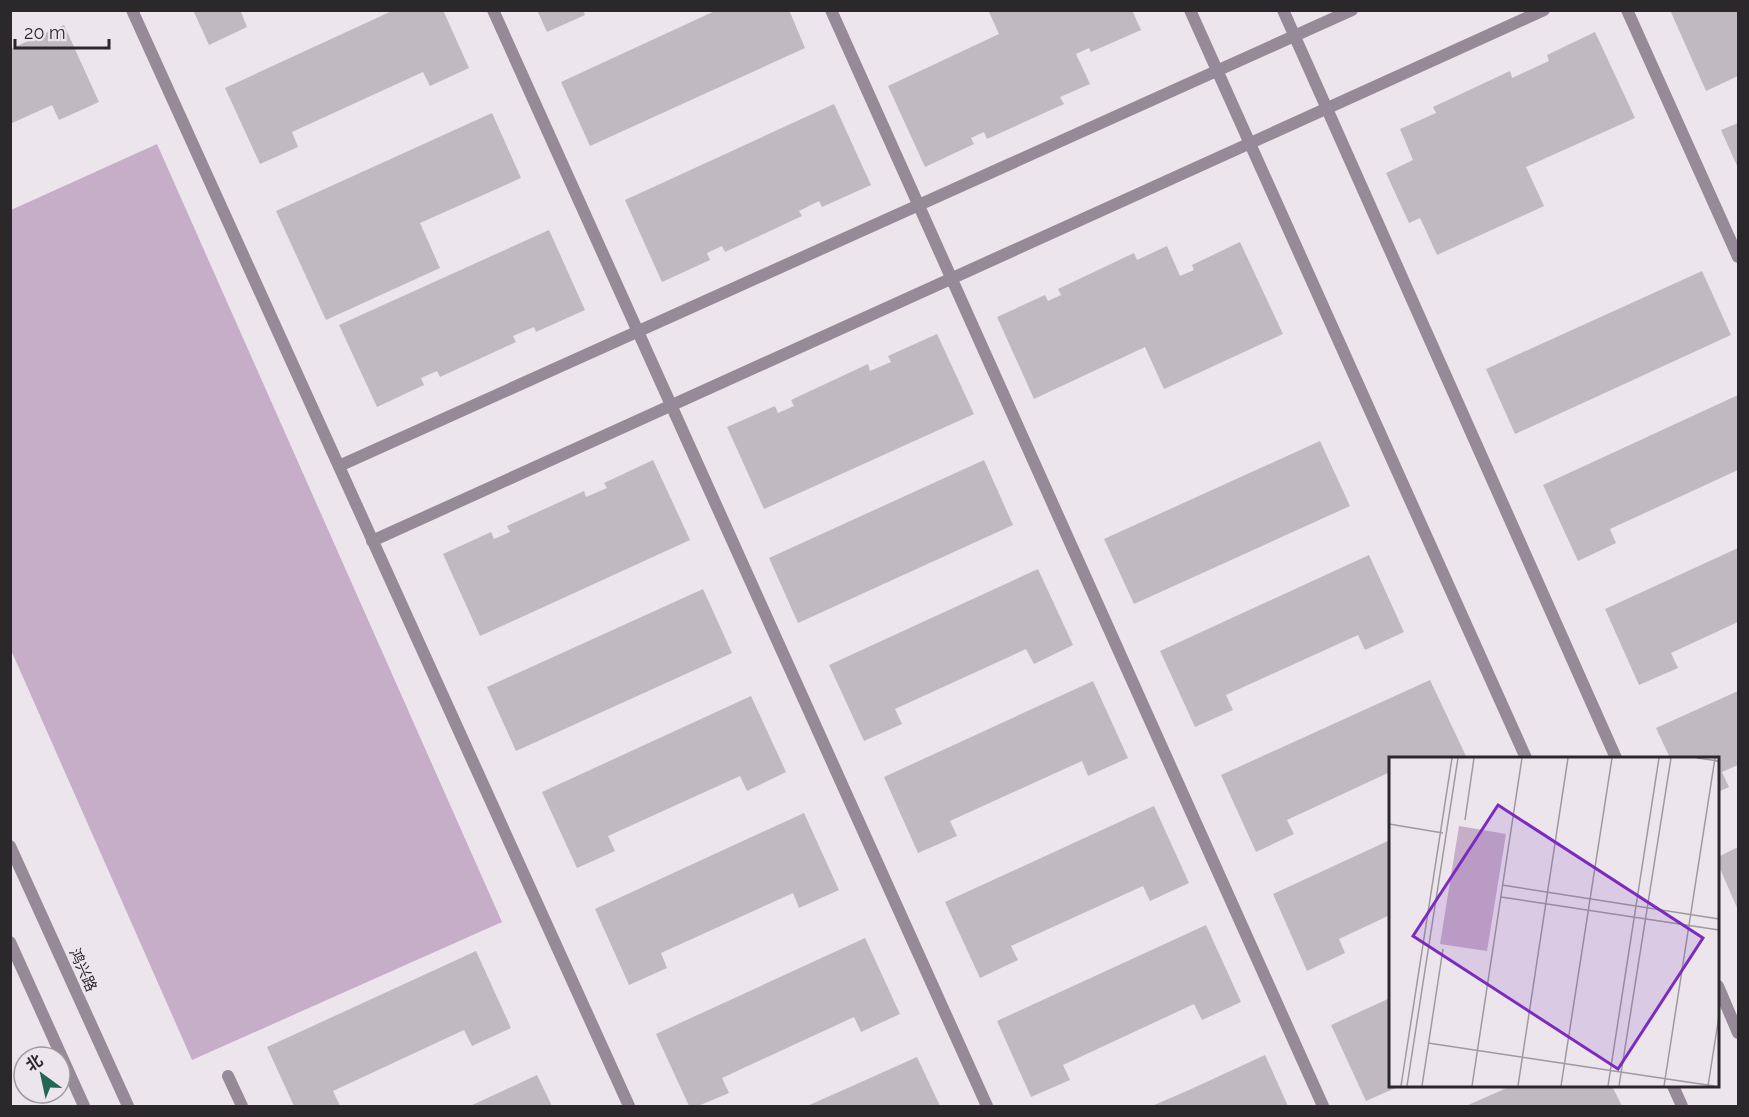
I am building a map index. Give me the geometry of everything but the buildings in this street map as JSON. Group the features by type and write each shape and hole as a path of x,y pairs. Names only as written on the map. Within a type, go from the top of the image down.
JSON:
{"street":[{"path":"132,10 629,1107"},
{"path":"493,10 987,1107"},
{"path":"831,10 1323,1107"},
{"path":"1190,10 1525,757"},
{"path":"1283,10 1615,757"},
{"path":"339,466 1352,10"},
{"path":"372,541 1544,10"},
{"path":"1627,10 1738,257"},
{"name":"鸿兴路","path":"10,846 128,1107"},
{"path":"10,942 84,1107"},
{"path":"1719,988 1738,1033"},
{"path":"228,1076 242,1107"},
{"path":"1672,1087 1682,1107"}],"shaded area":[{"path":"157,144 502,922 192,1060 11,650 11,210"}]}
